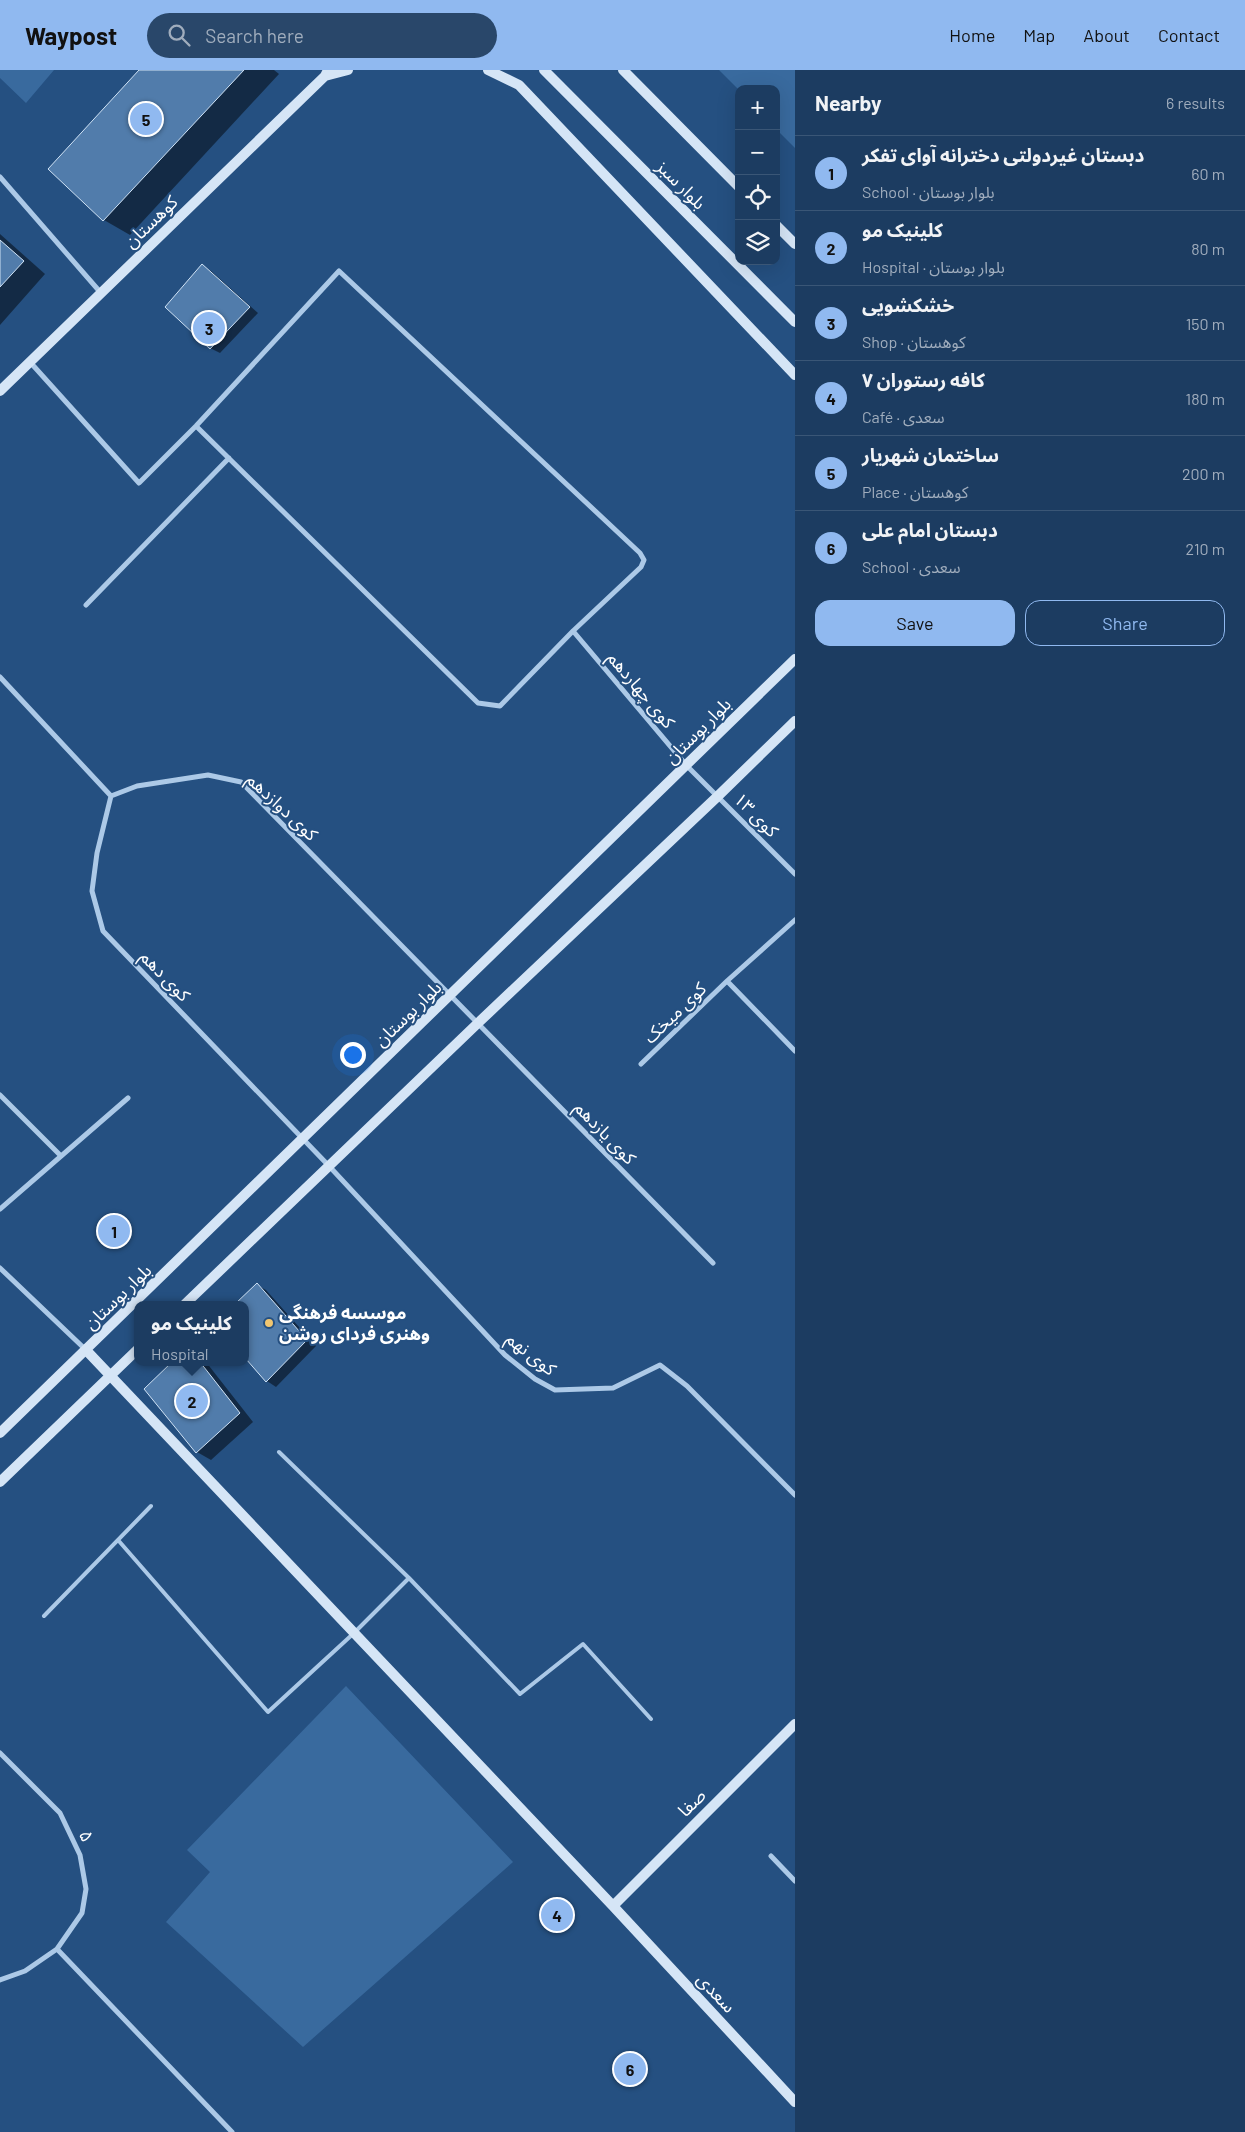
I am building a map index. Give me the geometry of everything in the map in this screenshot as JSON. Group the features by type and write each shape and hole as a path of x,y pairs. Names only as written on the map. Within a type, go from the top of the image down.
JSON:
{"street":[{"path":"326,73 348,70"},
{"path":"488,70 519,86 795,374"},
{"name":"بلوار سبز","path":"544,70 795,322"},
{"path":"624,70 735,183"},
{"name":"کوهستان","path":"0,392 326,73"},
{"path":"0,177 101,293"},
{"path":"780,229 795,244"},
{"path":"30,362 139,483 196,426 339,271 640,553 644,560 641,567 573,631 500,706 478,703 196,426"},
{"path":"86,605 229,458"},
{"name":"کوی چهاردهم","path":"573,631 686,766 718,796"},
{"name":"بلوار بوستان","path":"137,1301 795,659"},
{"path":"0,677 111,796"},
{"path":"188,1301 795,721"},
{"name":"کوی دوازدهم","path":"111,796 137,786 208,775 241,782 478,1023"},
{"name":"کوی دهم","path":"111,796 97,853 92,891 103,931 328,1166"},
{"name":"کوی ۱۳","path":"718,796 795,874"},
{"name":"کوی میخک","path":"641,1064 727,980 795,920"},
{"name":"کوی میخک","path":"727,980 795,1051"},
{"name":"کوی یازدهم","path":"478,1023 713,1262"},
{"path":"0,1094 61,1156"},
{"path":"0,1209 128,1098"},
{"name":"کوی نهم","path":"328,1166 504,1355 535,1378 555,1390 613,1388 660,1365 687,1386 795,1495"},
{"path":"0,1268 86,1350"},
{"name":"بلوار بوستان","path":"0,1433 134,1304"},
{"name":"سعدی","path":"86,1350 795,2102"},
{"path":"0,1482 134,1353"},
{"name":"صفا","path":"612,1906 795,1724"},
{"name":"۵","path":"0,1753 60,1813 80,1855 86,1889 82,1913 57,1949"},
{"path":"771,1856 795,1880"},
{"path":"0,1980 25,1971 57,1949 232,2132"}],"lane":[{"path":"279,1452 409,1578 520,1694 583,1644 651,1719"},
{"path":"44,1616 151,1506"},
{"path":"118,1540 268,1712 354,1633 409,1578"}],"shaded area":[{"path":"0,70 54,70 26,103 0,78"},
{"path":"719,70 795,70 795,148 780,133 780,85 735,86"},
{"path":"346,1686 513,1862 303,2047 166,1922 210,1872 187,1850"}],"building":[{"path":"139,70 244,70 103,221 48,169"},
{"path":"0,240 24,261 0,287"},
{"path":"202,264 250,307 210,349 165,307"},
{"name":"موسسه فرهنگی وهنری فردای روشن","path":"257,1283 307,1340 266,1382 249,1362 249,1301 238,1301"},
{"path":"168,1366 203,1366 240,1413 196,1453 144,1389"}],"place":[{"name":"ساختمان شهریار","path":"146,119"},
{"name":"خشکشویی","path":"209,328"},
{"name":"دبستان غیردولتی دخترانه آوای تفکر","path":"114,1231"},
{"name":"موسسه فرهنگی وهنری فردای روشن","path":"269,1323"},
{"name":"کلینیک مو","path":"192,1401"},
{"name":"کافه رستوران ۷","path":"557,1915"},
{"name":"دبستان امام علی","path":"630,2069"}]}
